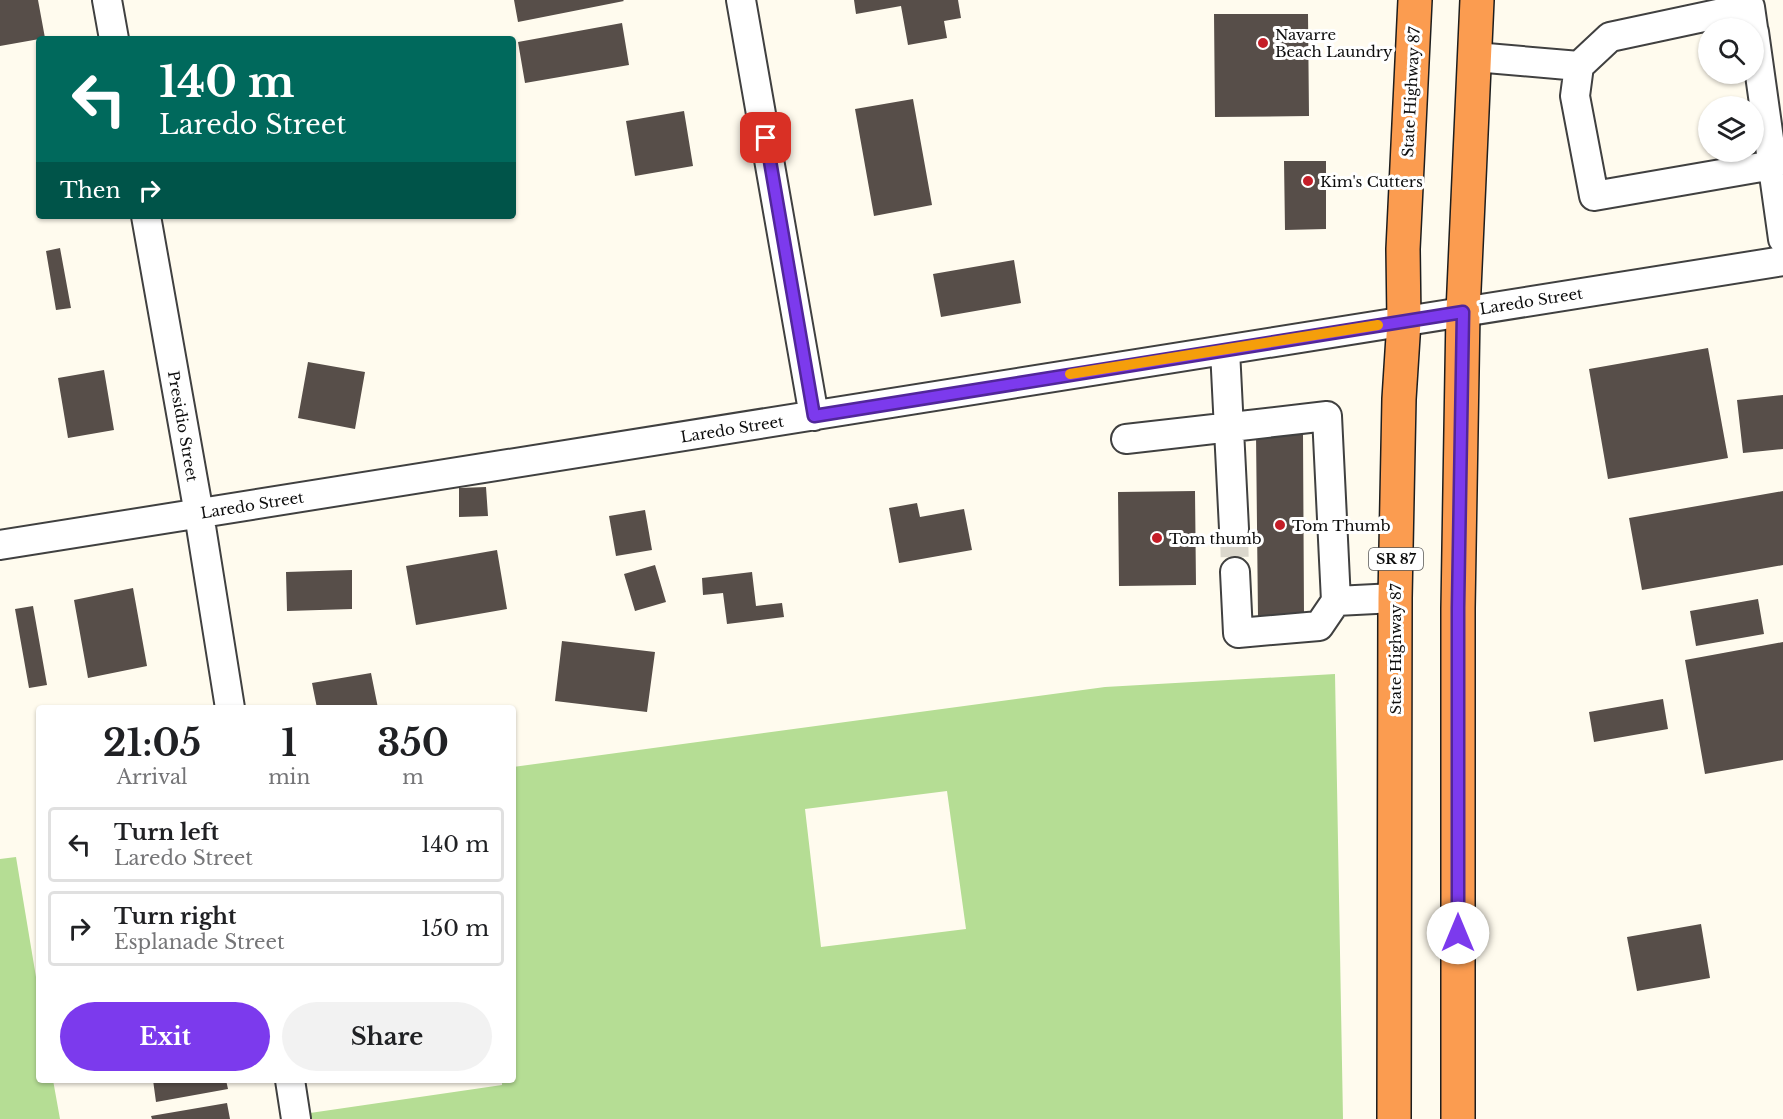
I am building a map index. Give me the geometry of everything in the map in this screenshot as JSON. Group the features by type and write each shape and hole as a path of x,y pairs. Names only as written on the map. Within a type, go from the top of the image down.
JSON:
{"highway":[{"name":"State Highway 87","path":"1394,1119 1395,598 1399,399 1404,321 1403,249 1415,0"},
{"path":"1458,1119 1458,608 1463,312 1477,0"}],"street":[{"path":"108,0 114,36"},
{"path":"741,0 814,416"},
{"path":"1699,18 1750,7 1751,18"},
{"path":"1698,18 1610,37 1579,66 1575,96 1594,196 1773,165"},
{"path":"1475,57 1579,66"},
{"path":"1761,84 1783,239"},
{"name":"Presidio Street","path":"147,219 199,514 230,705"},
{"name":"Laredo Street","path":"0,545 1783,261"},
{"path":"1225,350 1233,529"},
{"path":"1126,439 1327,416 1336,601 1319,626 1238,633 1236,572"},
{"path":"1336,601 1395,598"},
{"path":"290,1083 296,1119"}],"green space":[{"path":"1335,674 1343,1119 311,1119 310,1113 502,1085 502,1083 516,1083 516,767 1105,687","holes":["947,791 966,929 821,947 805,809"]},
{"path":"16,857 36,977 36,1083 54,1083 60,1119 0,1119 0,859"}],"building":[{"path":"0,0 38,0 45,36 36,36 36,40 0,46"},
{"path":"514,0 623,0 624,1 518,22"},
{"path":"854,0 958,0 961,18 944,21 947,38 908,45 901,6 856,14"},
{"path":"1214,14 1308,14 1309,116 1215,117"},
{"path":"622,23 629,65 525,83 518,42"},
{"path":"913,99 932,205 874,216 855,109"},
{"path":"684,111 693,166 635,176 626,121"},
{"path":"1284,161 1326,161 1326,229 1285,230"},
{"path":"60,248 71,308 56,310 46,251"},
{"path":"1014,260 1021,303 941,317 933,274"},
{"path":"1708,348 1728,458 1608,479 1589,369"},
{"path":"308,362 365,372 355,429 298,418"},
{"path":"104,370 114,430 68,438 58,378"},
{"path":"1783,395 1783,449 1743,453 1737,400"},
{"name":"Tom Thumb","path":"1256,434 1303,434 1304,616 1258,617"},
{"path":"486,487 488,516 459,517 459,488"},
{"name":"Tom thumb","path":"1195,491 1196,585 1119,586 1118,492"},
{"path":"1783,491 1783,565 1642,590 1629,518"},
{"path":"917,503 920,517 964,509 972,550 899,563 889,508"},
{"path":"645,510 652,550 616,556 609,516"},
{"path":"497,550 507,609 416,625 406,566"},
{"path":"655,565 666,602 635,611 624,574"},
{"path":"352,570 352,609 287,611 286,572"},
{"path":"752,572 756,606 782,603 784,617 727,624 723,593 703,595 702,578"},
{"path":"133,588 147,666 88,678 74,600"},
{"path":"1758,599 1764,634 1696,646 1690,611"},
{"path":"33,606 47,685 29,688 15,609"},
{"path":"562,641 655,652 647,712 555,701"},
{"path":"1783,642 1783,760 1705,774 1685,660"},
{"path":"371,673 377,705 316,705 312,683"},
{"path":"1663,699 1668,729 1594,742 1589,712"},
{"path":"1701,924 1710,978 1637,991 1627,937"},
{"path":"153,1083 227,1083 228,1089 156,1102"},
{"path":"227,1103 230,1119 152,1119 151,1116"}],"tunnel":[{"path":"1234,529 1235,572"}],"slow traffic":[{"path":"1070,374 1378,325"}],"place":[{"name":"Navarre Beach Laundry","path":"1263,43"},
{"name":"Kim's Cutters","path":"1308,181"},
{"name":"Tom Thumb","path":"1280,525"},
{"name":"Tom thumb","path":"1157,538"}],"route":[{"path":"766,138 814,416 1463,312 1458,608 1458,933"}]}
